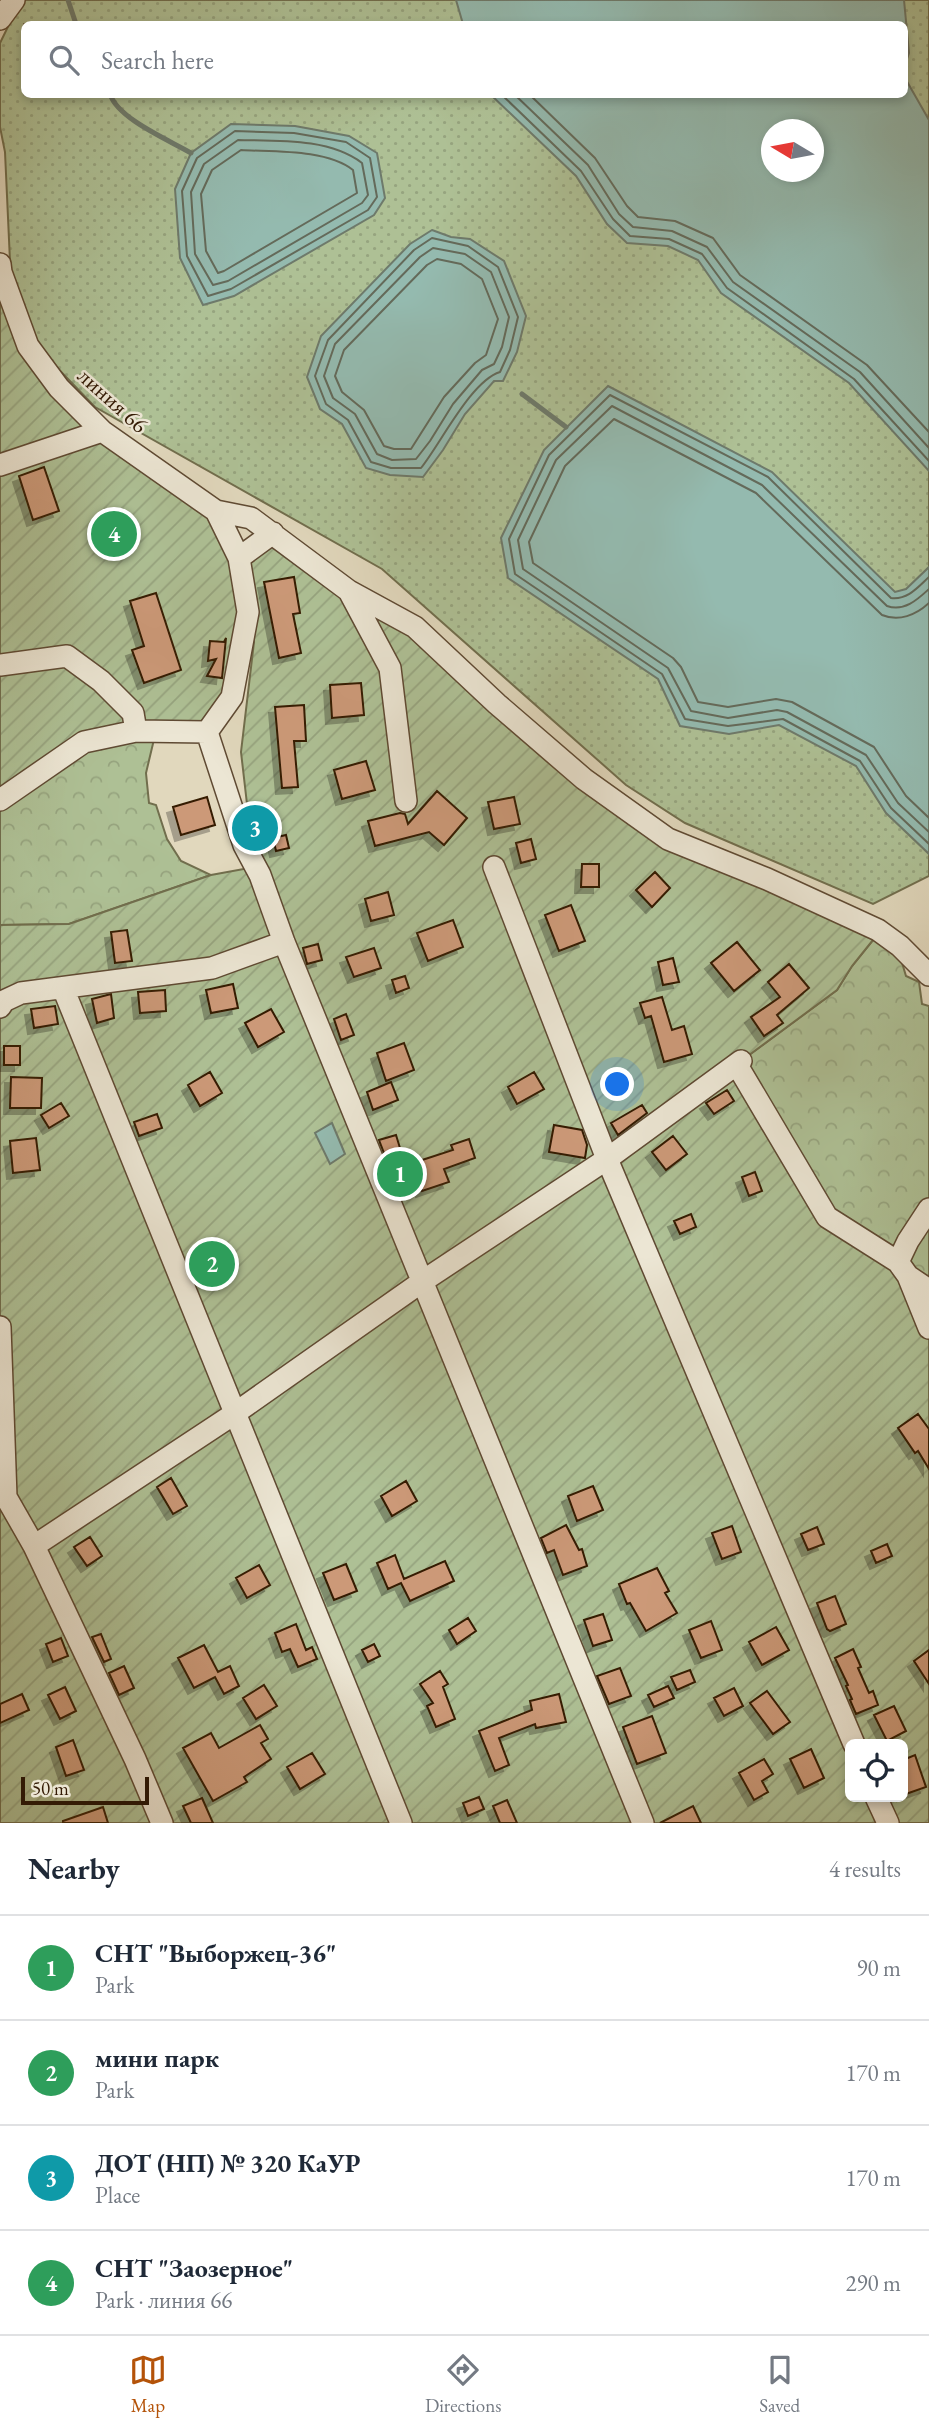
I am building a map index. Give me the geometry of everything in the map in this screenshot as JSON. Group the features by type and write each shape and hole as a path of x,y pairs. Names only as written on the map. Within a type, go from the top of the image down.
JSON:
{"street":[{"path":"0,19 14,0"},
{"name":"линия 66","path":"0,264 28,346 59,388 102,431 216,511 251,518 273,533"},
{"path":"0,464 102,431"},
{"path":"207,732 232,697 248,612 239,558 216,511"},
{"path":"239,558 273,533 349,591 415,627 497,704 584,779 668,839 767,879 878,930 900,946 929,975"},
{"path":"349,591 390,668 406,801"},
{"path":"0,665 67,656 101,681 134,713 136,731"},
{"path":"0,800 84,741 136,731 207,732"},
{"path":"207,732 244,845 260,876 284,942 643,1823"},
{"path":"494,867 607,1159 852,1739"},
{"path":"0,1007 4,1001 21,993 212,968 284,942"},
{"path":"63,988 401,1823"},
{"path":"34,1546 234,1414 423,1281 607,1159 739,1063 827,1217 929,1290"},
{"path":"929,1209 908,1241 903,1269 929,1328"},
{"path":"0,1326 6,1497 34,1546 135,1759 162,1823"},
{"path":"878,1802 887,1823"}],"green space":[{"path":"21,0 929,0 929,876 873,904 685,823 626,785 382,569 95,407 40,350 11,283 5,152 0,127 0,43"},
{"path":"0,264 59,388 216,511 248,612 232,697 207,732 84,742 0,800"},
{"path":"277,536 387,610 668,839 877,935 837,990 741,1061 826,1215 929,1289 929,1823 0,1823 0,925 69,924 211,875 265,865 250,830 241,752 254,642 241,556"},
{"path":"156,731 146,773 149,803 156,805 167,839 181,861 211,875 69,924 0,925 0,800 84,742"},
{"path":"877,935 900,956 906,976 919,982 922,1004 929,1006 929,1289 826,1215 741,1061 837,990"}],"water":[{"path":"456,0 904,0 906,21 462,21"},
{"path":"908,83 929,120 929,471 849,383 721,293 698,260 668,246 627,243 607,224 576,176 494,98 908,98"},
{"path":"231,124 295,126 349,136 377,153 385,198 374,215 234,296 203,305 180,258 175,189 191,153"},
{"path":"432,230 451,237 470,239 504,261 526,316 517,352 503,381 494,381 465,414 423,477 390,475 366,468 342,424 320,409 307,377 321,336 410,244"},
{"path":"608,386 772,472 895,592 906,589 929,567 929,854 886,813 856,766 779,725 729,734 680,726 658,679 508,578 501,538 544,450"},
{"path":"332,1123 345,1154 330,1164 315,1133"}],"building":[{"path":"44,467 59,511 33,520 19,476"},
{"path":"294,577 300,613 293,614 301,653 279,658 264,582"},
{"path":"156,593 181,670 144,683 132,650 144,646 130,601"},
{"path":"226,638 222,678 207,676 216,659 208,661 210,641 224,642"},
{"path":"361,683 364,715 332,718 330,685"},
{"path":"304,705 306,741 294,741 298,787 282,788 275,707"},
{"path":"366,761 375,790 342,799 334,770"},
{"path":"437,791 467,818 444,845 429,832 375,846 368,821 400,813 405,814 408,824"},
{"path":"207,797 215,825 181,835 173,807"},
{"path":"514,797 520,824 494,829 488,802"},
{"path":"286,835 289,848 276,851 273,838"},
{"path":"531,839 536,859 521,863 516,843"},
{"path":"582,864 599,864 599,887 581,887"},
{"path":"655,872 670,888 652,907 636,890"},
{"path":"388,892 394,915 371,921 365,899"},
{"path":"571,905 585,941 559,951 545,915"},
{"path":"453,920 463,947 428,961 417,933"},
{"path":"127,930 132,961 115,963 111,932"},
{"path":"737,942 760,970 734,991 711,963"},
{"path":"318,944 322,960 307,964 303,948"},
{"path":"374,948 381,968 354,977 346,957"},
{"path":"673,958 679,982 663,985 658,962"},
{"path":"789,964 809,988 777,1015 783,1023 764,1036 751,1017 780,997 768,982"},
{"path":"405,976 409,988 396,993 392,980"},
{"path":"233,984 238,1008 211,1013 206,990"},
{"path":"165,990 166,1011 140,1013 138,992"},
{"path":"111,994 114,1018 97,1023 92,999"},
{"path":"662,997 672,1030 684,1026 692,1054 664,1062 651,1016 645,1018 640,1003"},
{"path":"55,1006 58,1024 34,1028 31,1009"},
{"path":"271,1009 284,1032 258,1047 245,1023"},
{"path":"346,1014 354,1035 341,1040 334,1019"},
{"path":"404,1043 414,1070 386,1081 377,1053"},
{"path":"4,1046 20,1046 20,1065 4,1065"},
{"path":"210,1072 222,1093 200,1106 188,1085"},
{"path":"534,1072 544,1089 517,1104 508,1087"},
{"path":"11,1077 42,1078 41,1108 10,1108"},
{"path":"391,1082 398,1100 373,1110 367,1092"},
{"path":"727,1090 734,1101 714,1114 706,1103"},
{"path":"61,1103 69,1116 49,1128 41,1115"},
{"path":"642,1105 647,1113 618,1135 611,1123"},
{"path":"157,1114 162,1128 139,1136 134,1122"},
{"path":"554,1125 582,1130 587,1145 585,1158 549,1152"},
{"path":"396,1135 404,1161 389,1166 379,1140"},
{"path":"673,1136 687,1154 666,1170 652,1152"},
{"path":"36,1138 40,1170 13,1173 10,1141"},
{"path":"469,1139 475,1158 444,1169 449,1182 422,1191 413,1163 453,1150 451,1145"},
{"path":"755,1172 762,1191 749,1196 742,1177"},
{"path":"691,1214 696,1227 680,1234 674,1221"},
{"path":"918,1414 929,1429 929,1469 898,1428"},
{"path":"171,1478 187,1506 173,1514 157,1487"},
{"path":"406,1481 417,1501 392,1516 381,1496"},
{"path":"593,1486 603,1510 577,1521 568,1496"},
{"path":"566,1525 579,1550 582,1549 587,1566 563,1575 554,1550 547,1553 541,1538"},
{"path":"732,1526 741,1552 722,1559 712,1533"},
{"path":"817,1527 824,1544 808,1550 801,1534"},
{"path":"90,1537 102,1556 87,1566 74,1547"},
{"path":"887,1544 892,1556 876,1563 871,1551"},
{"path":"395,1555 404,1579 445,1561 454,1581 410,1601 401,1583 388,1589 377,1563"},
{"path":"346,1564 357,1591 334,1600 323,1573"},
{"path":"259,1565 270,1585 247,1598 236,1578"},
{"path":"657,1568 669,1591 665,1593 677,1613 646,1631 630,1603 627,1604 619,1584"},
{"path":"835,1596 846,1624 830,1631 817,1603"},
{"path":"603,1614 612,1640 593,1646 584,1620"},
{"path":"468,1618 476,1631 457,1644 449,1630"},
{"path":"711,1621 722,1650 701,1658 689,1630"},
{"path":"296,1624 306,1650 312,1647 317,1659 298,1667 290,1649 282,1652 275,1633"},
{"path":"776,1627 789,1650 762,1665 749,1642"},
{"path":"101,1634 111,1659 104,1662 92,1637"},
{"path":"61,1638 68,1656 53,1662 46,1644"},
{"path":"374,1644 380,1656 368,1662 362,1650"},
{"path":"204,1645 218,1672 230,1666 239,1686 224,1694 215,1677 194,1688 178,1658"},
{"path":"853,1649 869,1693 873,1691 878,1705 856,1714 846,1686 848,1685 835,1658"},
{"path":"929,1650 929,1684 914,1661"},
{"path":"124,1666 134,1688 119,1695 109,1673"},
{"path":"620,1668 631,1696 609,1704 597,1676"},
{"path":"690,1670 695,1682 677,1690 671,1677"},
{"path":"440,1671 448,1684 443,1687 455,1719 436,1727 427,1706 433,1703 420,1684"},
{"path":"264,1685 277,1706 256,1719 243,1698"},
{"path":"668,1686 674,1698 654,1707 648,1695"},
{"path":"65,1687 76,1711 60,1719 48,1695"},
{"path":"734,1688 743,1706 724,1716 714,1698"},
{"path":"767,1691 790,1722 773,1734 750,1703"},
{"path":"22,1694 29,1710 0,1723 0,1704"},
{"path":"559,1694 566,1722 536,1728 535,1724 499,1738 509,1765 495,1771 479,1731 532,1710 530,1701"},
{"path":"894,1706 906,1731 886,1739 874,1715"},
{"path":"652,1716 666,1753 637,1764 623,1727"},
{"path":"260,1725 268,1739 261,1743 271,1759 244,1777 247,1782 213,1801 183,1748 211,1733 219,1748"},
{"path":"73,1740 84,1770 66,1776 56,1747"},
{"path":"811,1749 824,1778 804,1788 790,1759"},
{"path":"312,1753 325,1774 300,1789 287,1767"},
{"path":"915,1755 926,1787 908,1793 908,1758"},
{"path":"764,1759 773,1774 762,1781 768,1792 754,1800 739,1773"},
{"path":"479,1797 484,1809 468,1816 463,1803"},
{"path":"202,1798 213,1823 191,1823 183,1806"},
{"path":"507,1800 517,1823 500,1823 493,1806"},
{"path":"693,1806 701,1823 660,1823"},
{"path":"103,1807 108,1823 63,1823 63,1821"}],"waterway":[{"path":"68,0 75,21"},
{"path":"112,98 133,120 191,153"},
{"path":"522,394 566,427"}],"place":[{"name":"СНТ \"Заозерное\"","path":"114,534"},
{"name":"ДОТ (НП) № 320 КаУР","path":"255,828"},
{"name":"СНТ \"Выборжец-36\"","path":"400,1174"},
{"name":"мини парк","path":"212,1264"}]}
